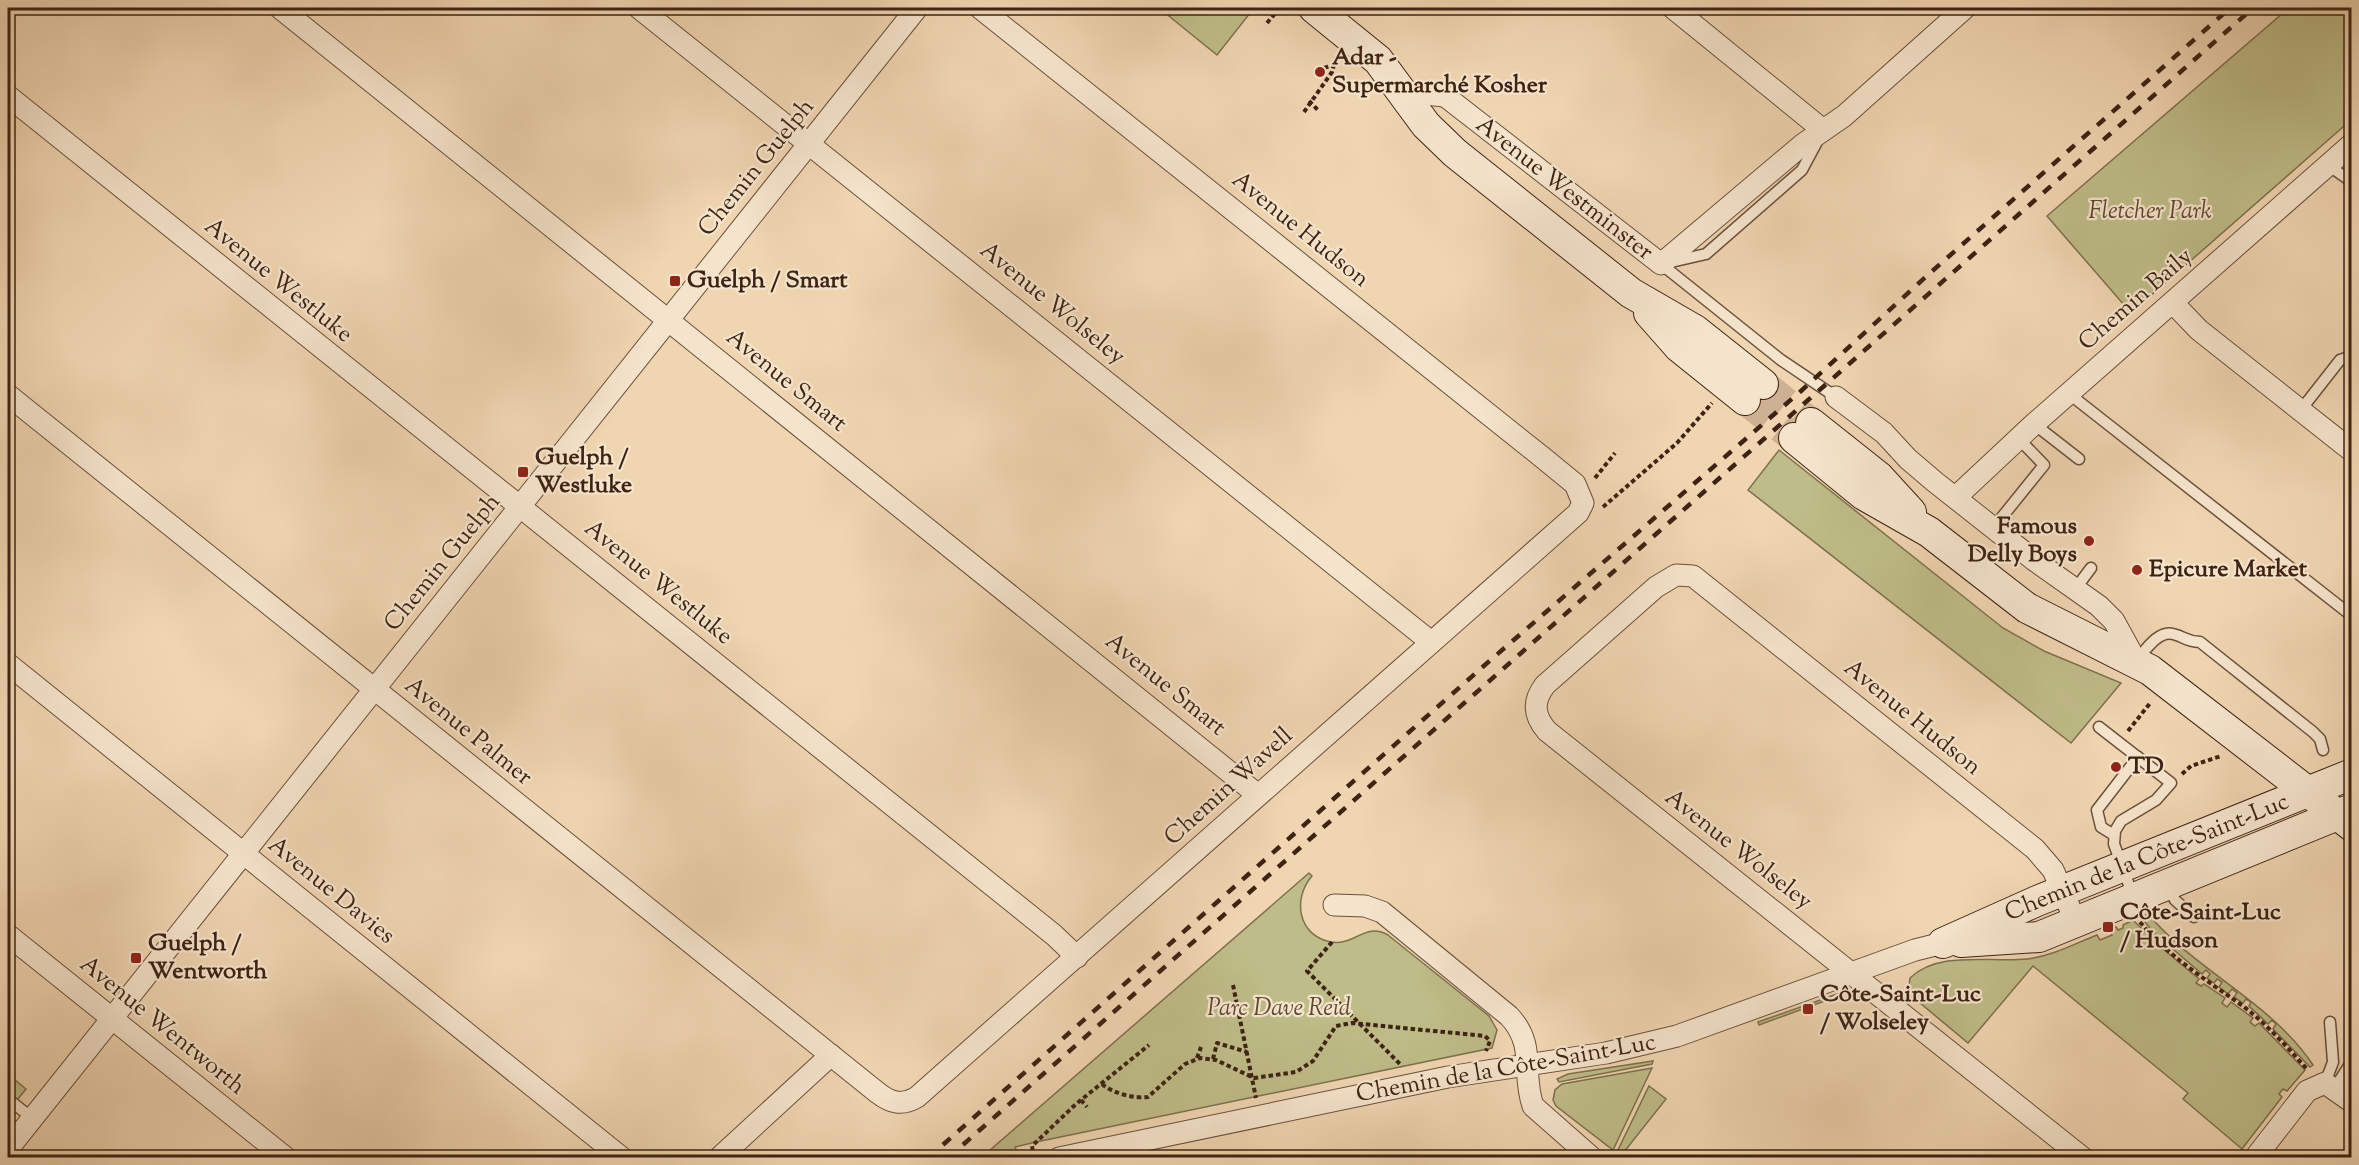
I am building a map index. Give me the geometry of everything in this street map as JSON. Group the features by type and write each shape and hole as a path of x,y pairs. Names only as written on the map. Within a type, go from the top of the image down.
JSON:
{"street":[{"name":"Avenue Smart","path":"280,8 1258,795"},
{"name":"Avenue Wolseley","path":"639,8 1431,642"},
{"name":"Chemin Guelph","path":"8,1149 917,8"},
{"name":"Avenue Hudson","path":"980,8 1542,457 1575,484 1588,504"},
{"name":"Avenue Westminster","path":"1314,8 1378,60 1426,125 1450,148 1631,293 1679,347 1742,393"},
{"path":"1672,8 1823,130"},
{"path":"1661,264 1823,130 1844,116 1965,8"},
{"name":"Avenue Westminster","path":"1401,92 1445,96 1661,264"},
{"name":"Avenue Westluke","path":"8,96 1045,927 1077,957"},
{"name":"Chemin Baily","path":"1956,497 2068,393 2352,144"},
{"path":"2173,303 2199,330 2352,451"},
{"name":"Avenue Palmer","path":"8,395 831,1055 884,1097 898,1104"},
{"path":"1836,397 1884,433 1908,459 2034,560 2076,588 2109,614 2136,661"},
{"path":"1802,431 1879,477 1929,532 2037,615 2136,661 2308,793 2347,817"},
{"name":"Chemin Wavell","path":"898,1104 917,1097 1588,504"},
{"name":"Avenue Wolseley","path":"1689,575 1676,575 1656,587 1545,685 1536,701 1537,718 1547,731 2083,1158"},
{"name":"Avenue Hudson","path":"1689,575 1711,590 2035,849 2050,864 2076,922"},
{"name":"Avenue Davies","path":"8,664 622,1158"},
{"name":"Chemin de la Côte-Saint-Luc","path":"1059,1158 1134,1150 1449,1077 1657,1042 1943,943 2062,891 2352,774"},
{"name":"Chemin de la Côte-Saint-Luc","path":"1943,943 2032,939 2076,922 2135,908 2168,886 2347,817"},
{"path":"1334,905 1365,906 1390,918 1509,1016 1525,1040 1531,1099 1537,1112 1592,1158"},
{"name":"Avenue Wentworth","path":"8,935 286,1158"},
{"path":"719,1158 831,1055"},
{"path":"2255,1158 2307,1091 2330,1085 2352,1102"}],"lane":[{"path":"2328,165 2352,182"},
{"path":"1661,264 1781,360 1836,397"},
{"path":"2300,411 2340,360 2352,356"},
{"path":"2068,393 2352,616"},
{"path":"2034,424 2079,459"},
{"path":"1994,527 2044,465 2018,438"},
{"path":"2076,588 2091,568"},
{"path":"2136,661 2162,635 2171,633 2186,642 2200,642 2313,732 2320,739 2323,750"},
{"path":"2099,727 2170,783 2151,804 2121,821 2114,835 2135,908"},
{"path":"2114,835 2100,827 2097,810 2138,757"},
{"path":"2168,886 2175,900 2194,917"},
{"path":"2330,1022 2333,1062 2330,1085"},
{"path":"2330,1085 2352,1061"},
{"path":"8,1099 32,1118"}],"path":[{"path":"1267,23 1278,10"},
{"path":"1304,112 1309,101 1332,72 1336,57"},
{"path":"1324,68 1334,66"},
{"path":"1309,101 1318,110"},
{"path":"1588,504 1677,443 1742,393"},
{"path":"1594,479 1615,453"},
{"path":"2136,722 2154,699"},
{"path":"2191,766 2224,755"},
{"path":"2135,908 2161,944 2199,976 2263,1023 2308,1069"},
{"path":"1332,942 1307,971 1362,1024 1404,1069"},
{"path":"1233,985 1241,1013 1256,1100"},
{"path":"1228,995 1236,997"},
{"path":"1102,1084 1131,1098 1148,1097 1185,1064 1196,1059 1213,1059 1252,1077 1276,1076 1305,1068 1336,1026 1362,1024 1485,1036 1490,1041 1486,1052"},
{"path":"1213,1059 1217,1043 1247,1052"},
{"path":"1034,1158 1032,1146 1089,1093 1149,1045"},
{"path":"1196,1059 1201,1047"},
{"path":"1110,1098 1113,1090"},
{"path":"1089,1093 1094,1099"},
{"path":"1081,1100 1087,1107"}],"green space":[{"path":"1159,8 1254,8 1217,55"},
{"name":"Fletcher Park","path":"2289,8 2351,8 2351,120 2131,313 2047,216"},
{"path":"1779,450 2003,628 2044,651 2121,683 2071,743 1748,490"},
{"name":"Parc Dave Reid","path":"1309,873 1312,876 1302,895 1301,905 1305,925 1311,932 1331,942 1347,941 1373,931 1388,935 1489,1016 1497,1030 1492,1048 1036,1142 1015,1147 1017,1152 1009,1157 982,1157"},
{"path":"2148,914 2167,935 2255,1005 2276,1023 2313,1065 2310,1067 2273,1029 2276,1024 2272,1020 2268,1024 2249,1006 2251,1002 2246,999 2243,1003 2234,997 2237,993 2232,989 2228,994 2219,987 2222,982 2217,979 2214,983 2207,978 2210,974 2206,970 2202,974 2153,932 2141,917"},
{"path":"2133,920 2157,944 2199,979 2196,983 2201,986 2204,984 2225,998 2222,1003 2227,1007 2231,1002 2253,1018 2250,1022 2255,1026 2259,1023 2305,1070 2287,1091 2283,1089 2279,1094 2282,1097 2242,1149 2183,1099 2188,1093 2033,966 1968,1043 1908,993 1910,978 1922,969 1935,964 1950,961 2013,960 2036,957 2097,935 2100,940 2112,935 2110,929 2116,927 2118,930"},
{"path":"1840,993 1841,995 1759,1025 1758,1022"},
{"path":"1653,1061 1652,1064 1559,1082 1557,1079 1568,1074"},
{"path":"1652,1068 1613,1150 1556,1106 1553,1100 1555,1090 1562,1084"},
{"path":"8,1074 26,1089 9,1110 11,1113 8,1117"},
{"path":"1649,1086 1666,1099 1620,1157 1616,1154"}],"tunnel":[{"path":"1763,384 1811,423"},
{"path":"1745,400 1794,438"}],"railway":[{"path":"928,1158 1486,664 1801,391 1930,273 2230,8"},
{"path":"948,1158 2253,8"}],"place":[{"name":"Adar - Supermarché Kosher","path":"1320,72"},
{"name":"Guelph / Smart","path":"675,281"},
{"name":"Guelph / Westluke","path":"523,472"},
{"name":"Famous Delly Boys","path":"2089,541"},
{"name":"Epicure Market","path":"2137,570"},
{"name":"TD","path":"2116,767"},
{"name":"Côte-Saint-Luc / Hudson","path":"2108,927"},
{"name":"Guelph / Wentworth","path":"136,958"},
{"name":"Côte-Saint-Luc / Wolseley","path":"1808,1009"}]}
